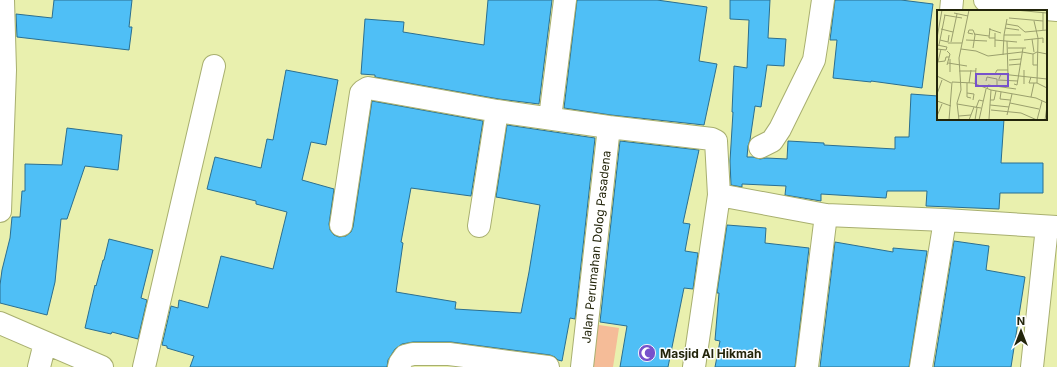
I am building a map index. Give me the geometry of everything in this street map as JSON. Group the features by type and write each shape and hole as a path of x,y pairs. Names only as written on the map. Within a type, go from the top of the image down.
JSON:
{"street":[{"path":"0,211 5,70 3,0"},
{"path":"550,118 565,0"},
{"path":"760,147 772,141 780,129 814,60 823,0"},
{"path":"951,10 952,0"},
{"path":"985,0 1050,6"},
{"path":"144,367 214,66"},
{"path":"341,225 361,93 368,88 609,127 712,139 716,142 719,195 694,367"},
{"path":"479,226 497,110"},
{"name":"Jalan Perumahan Dolog Pasadena","path":"582,367 609,127"},
{"path":"719,195 826,215 944,220 1052,227 1032,367"},
{"path":"807,367 826,215"},
{"path":"921,367 944,220"},
{"path":"0,323 102,367"},
{"path":"38,367 45,343"},
{"path":"402,362 413,354 449,354 548,367"}],"shaded area":[{"path":"586,323 619,328 613,367 579,367"}],"building":[{"path":"54,0 132,0 129,27 132,27 129,50 17,37 16,14 52,18"},
{"path":"488,0 552,0 539,104 499,99 375,77 375,75 361,74 365,19 404,22 403,32 484,45"},
{"path":"577,0 657,0 707,7 699,61 717,64 704,125 611,115 564,108"},
{"path":"730,0 770,0 768,38 786,39 784,66 767,65 761,107 755,106 747,157 760,159 787,159 788,141 824,143 824,145 895,149 895,137 909,137 911,94 937,96 937,120 1004,120 1001,163 1043,163 1043,193 1000,193 999,209 926,206 927,191 887,191 886,198 821,194 821,201 785,195 786,186 742,184 742,187 731,185 730,161 734,66 747,68 749,20 730,19"},
{"path":"835,0 901,0 933,4 922,88 871,81 833,78 837,40 830,40"},
{"path":"286,70 338,80 326,145 311,142 302,180 334,189 329,224 330,230 334,235 339,237 346,236 351,232 353,227 372,101 483,121 471,196 411,188 401,242 403,243 396,292 456,302 455,309 521,313 540,205 496,197 507,125 595,138 575,319 570,318 562,361 550,355 451,342 413,342 402,344 395,349 388,360 387,367 190,367 194,356 167,348 167,346 162,345 171,306 178,308 179,300 208,308 221,256 273,269 287,212 256,204 256,201 207,189 215,157 261,168 267,139 273,140"},
{"path":"67,128 122,135 118,170 85,166 67,219 61,219 55,282 47,315 0,303 0,285 10,238 12,217 20,217 22,191 25,191 25,164 62,165"},
{"path":"620,141 699,150 683,223 690,224 685,251 698,253 693,289 684,288 668,367 620,367 627,326 600,322"},
{"path":"727,225 766,228 765,243 809,248 795,367 715,367 720,341 715,340 719,293 717,293"},
{"path":"109,239 153,250 141,298 147,300 138,339 112,332 111,334 85,328 95,285 96,286"},
{"path":"954,241 989,246 986,270 1025,277 1011,367 934,367"},
{"path":"835,242 893,252 893,248 927,251 909,367 820,367"}],"place":[{"name":"Masjid Al Hikmah","path":"647,353"}]}
